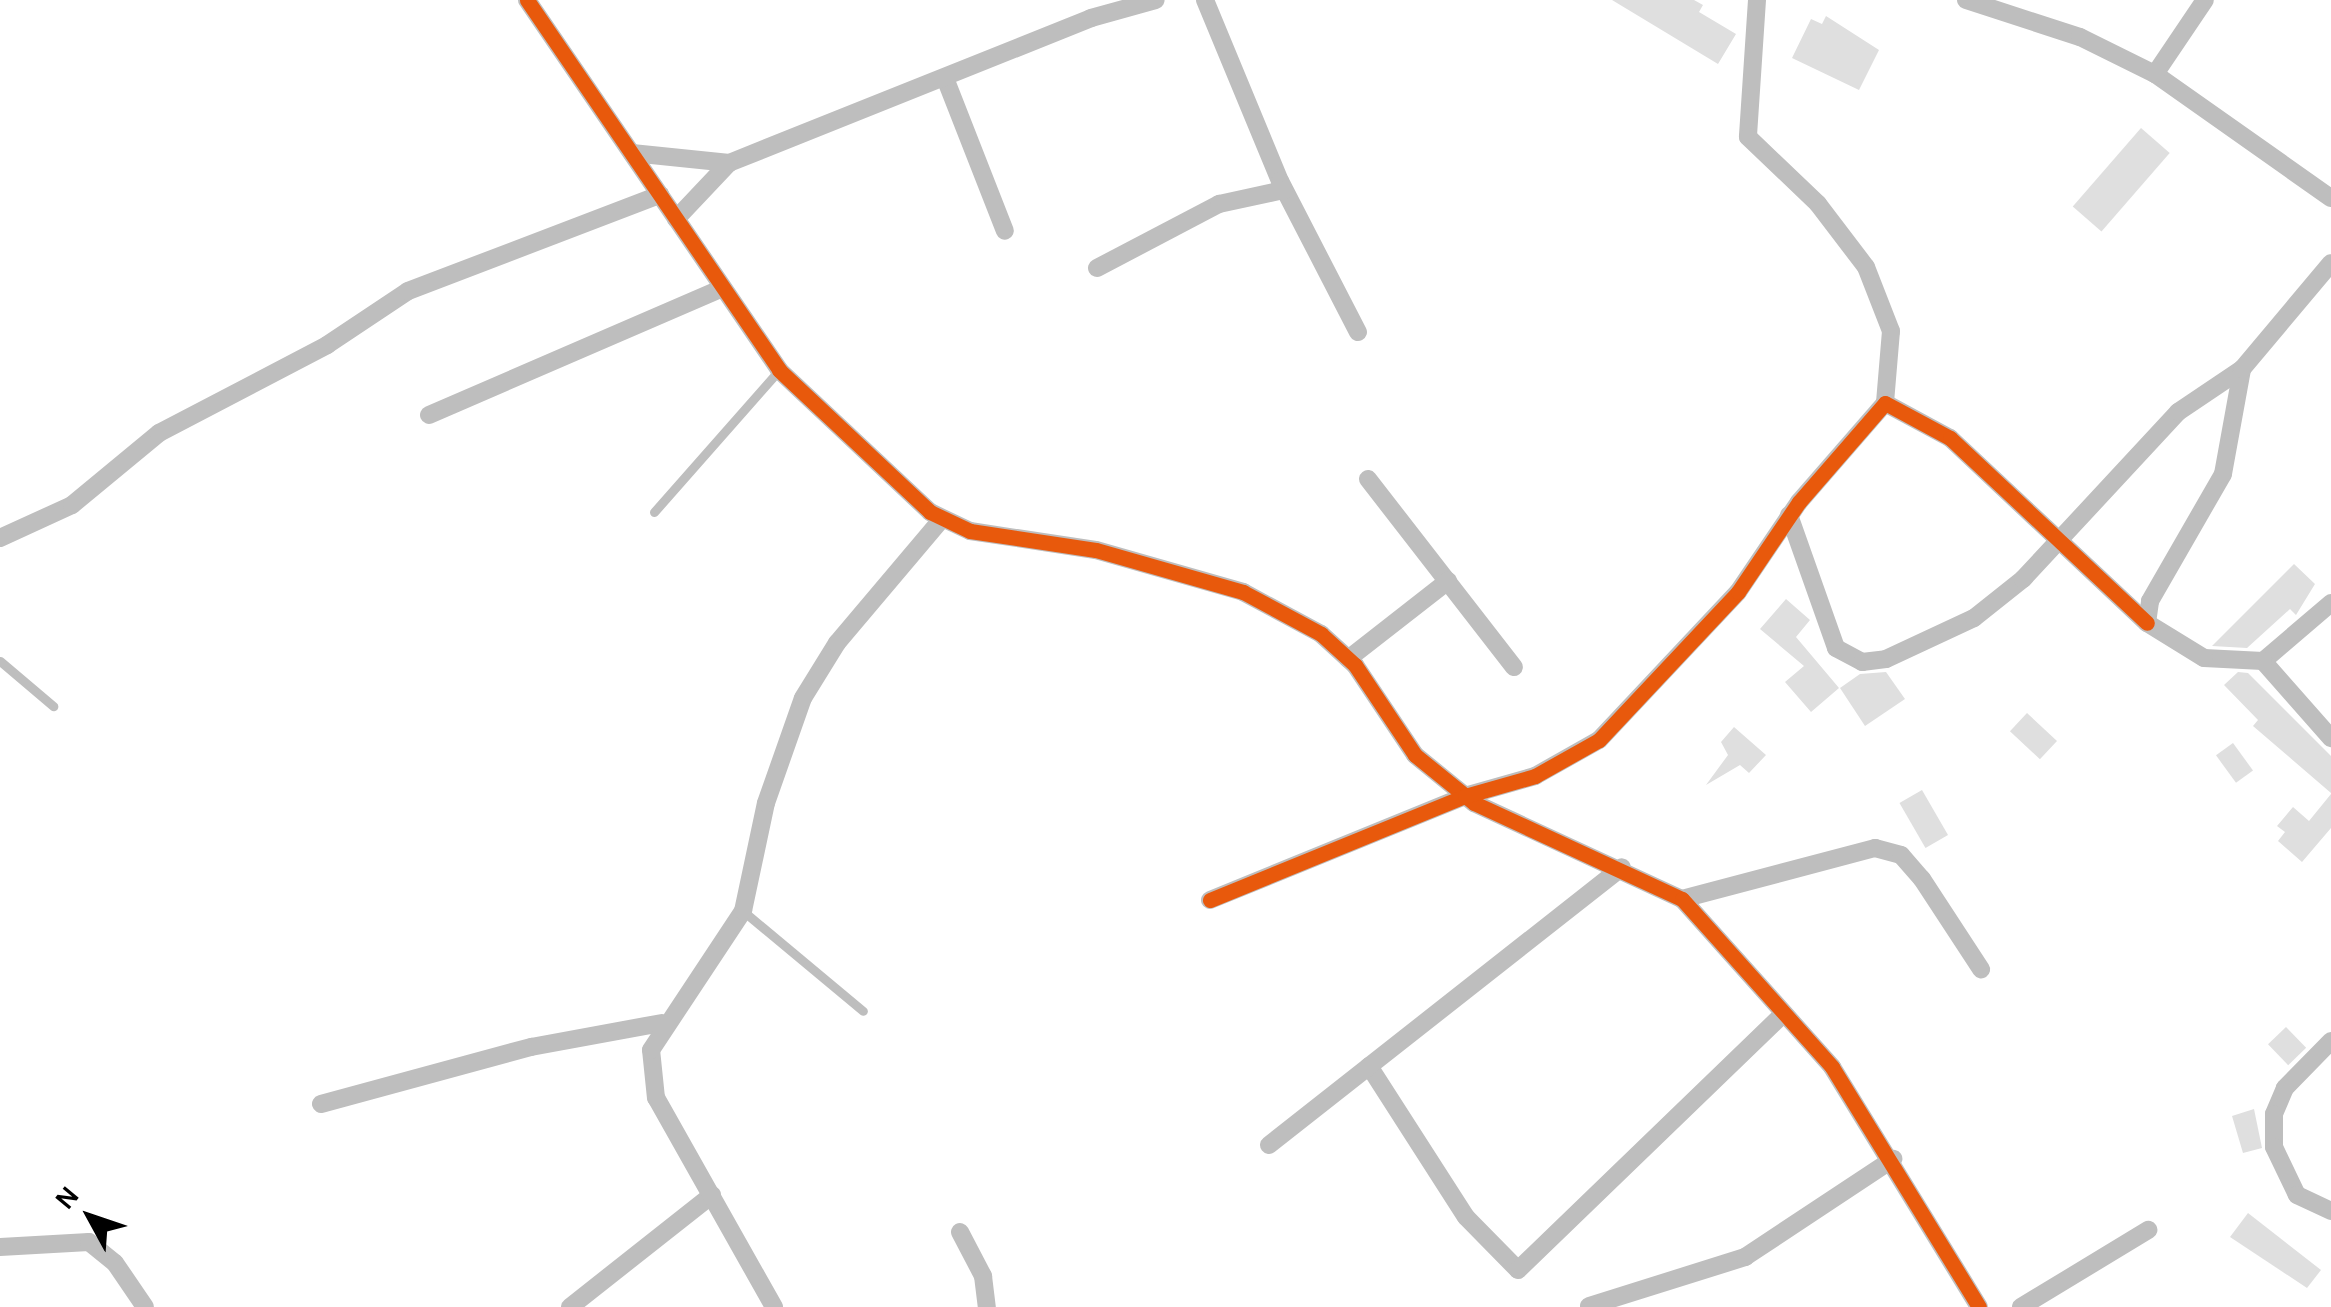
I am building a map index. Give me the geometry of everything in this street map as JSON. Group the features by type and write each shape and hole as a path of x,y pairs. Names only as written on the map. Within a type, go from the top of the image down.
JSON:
{"street":[{"path":"526,0 779,370 941,520 1096,550 1243,592 1321,634 1348,659 1415,756 1465,796 1622,867 1682,899 1781,1016 1832,1066 1893,1159 1979,1307"},
{"path":"676,219 729,162 1119,5 1156,0"},
{"path":"1205,0 1284,190 1358,332"},
{"path":"1210,900 1465,796 1534,776 1599,740 1738,592 1789,515 1885,403 1891,332 1866,267 1818,204 1748,136 1757,0"},
{"path":"1966,0 2080,37 2155,74 2331,198"},
{"path":"2155,74 2205,0"},
{"path":"944,78 1005,231"},
{"path":"632,153 729,162"},
{"path":"1097,268 1218,204 1284,190"},
{"path":"0,538 72,505 190,414 327,345 408,291 660,195"},
{"path":"1789,515 1836,648 1862,662 1886,659 1974,618 2060,538 2178,412 2242,369 2331,263"},
{"path":"429,414 723,288"},
{"path":"2147,623 2167,565 2223,474 2242,369"},
{"path":"1885,403 1950,438 2147,623 2204,658 2262,661 2331,603"},
{"path":"1368,479 1514,667"},
{"path":"774,1307 656,1098 651,1050 662,1024 742,911 766,803 804,698 837,643 941,520"},
{"path":"1348,659 1448,581"},
{"path":"2262,661 2331,738"},
{"path":"1682,899 1874,848 1901,855 1922,878 1982,969"},
{"path":"1269,1145 1622,867"},
{"path":"1369,1066 1466,1216 1518,1270 1781,1016"},
{"path":"321,1104 531,1047 662,1024"},
{"path":"2331,1041 2285,1088 2274,1114 2274,1147 2297,1195 2331,1211"},
{"path":"1589,1306 1745,1258 1893,1159"},
{"path":"570,1307 712,1195"},
{"path":"2020,1307 2148,1230"},
{"path":"960,1232 983,1276 988,1307"},
{"path":"0,1247 90,1242 115,1263 144,1307"}],"lane":[{"path":"654,512 779,370"},
{"path":"0,661 53,706"},
{"path":"742,911 863,1011"}],"building":[{"path":"1612,0 1694,0 1703,5 1699,12 1736,34 1718,64"},
{"path":"1826,16 1879,50 1859,90 1792,58 1811,19 1822,24"},
{"path":"2141,128 2170,153 2101,231 2073,206"},
{"path":"2294,564 2315,584 2296,615 2290,609 2247,648 2212,646"},
{"path":"1786,599 1810,620 1796,637 1839,688 1811,712 1785,682 1804,666 1760,629"},
{"path":"1886,672 1905,699 1865,726 1840,688 1860,674"},
{"path":"2238,672 2248,673 2331,756 2331,793 2253,726 2258,720 2224,685"},
{"path":"2027,713 2057,741 2040,759 2010,731"},
{"path":"1734,727 1766,755 1749,773 1740,765 1706,785 1728,755 1721,742"},
{"path":"2233,743 2253,771 2236,783 2216,755"},
{"path":"1922,790 1948,835 1925,848 1899,803"},
{"path":"2331,794 2331,828 2302,862 2278,841 2285,832 2277,826 2293,807 2309,821"},
{"path":"2286,1027 2306,1048 2288,1065 2268,1044"},
{"path":"2254,1109 2262,1148 2243,1153 2232,1116"},
{"path":"2248,1213 2321,1270 2307,1288 2230,1237"}],"cycle path":[{"path":"527,0 779,370 930,512 970,531 1096,550 1243,592 1321,634 1355,665 1415,755 1474,803 1682,899 1832,1067 1979,1307"},
{"path":"1210,900 1465,796 1535,776 1599,740 1738,592 1799,502 1885,403 1950,438 2147,623"}]}
